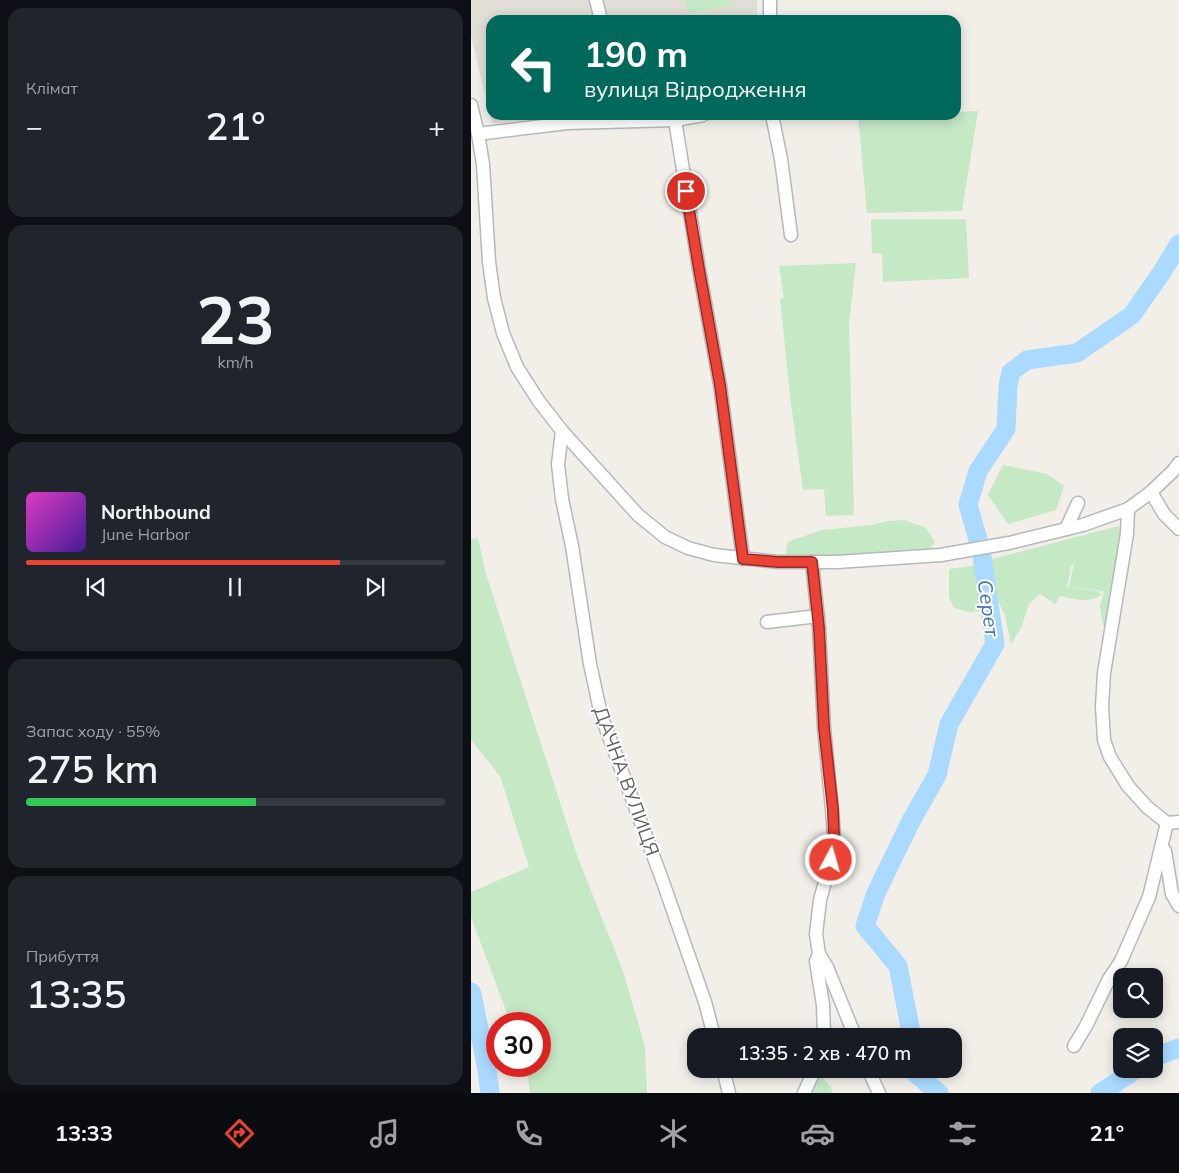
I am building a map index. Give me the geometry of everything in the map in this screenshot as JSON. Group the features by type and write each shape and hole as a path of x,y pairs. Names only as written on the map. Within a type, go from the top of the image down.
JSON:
{"street":[{"path":"596,0 600,15"},
{"path":"770,0 770,15"},
{"path":"471,105 483,164 493,298 503,333 517,367 538,400 562,431 639,515 665,537 688,548 714,555 778,562 837,562 941,556 1009,543 1083,525 1128,509 1151,492 1179,463"},
{"path":"478,134 599,120"},
{"path":"675,120 720,385 743,559"},
{"path":"774,120 791,235"},
{"name":"ДАЧНА ВУЛИЦЯ","path":"562,431 558,464 590,664 601,715 663,882 705,1002 712,1028"},
{"path":"1151,492 1164,514 1179,529"},
{"path":"1066,529 1078,503"},
{"path":"1074,1046 1109,979 1121,961 1136,928 1149,897 1161,847 1173,822 1147,807 1127,786 1109,757 1104,740 1102,706 1104,673 1127,534 1128,509"},
{"path":"812,562 818,616 824,728 834,837 831,860 820,900 816,934 819,954 827,967 852,1028"},
{"path":"767,622 818,616"},
{"path":"1161,847 1165,851 1172,894 1179,906"},
{"path":"819,954 817,961 824,1028"},
{"path":"725,1078 729,1093"},
{"path":"804,1093 811,1078"},
{"path":"872,1078 879,1093"}],"shaded area":[{"path":"471,0 757,0 757,15 486,15 486,98 471,36"},
{"path":"491,120 534,120 492,123"}],"green space":[{"path":"685,0 731,0 732,5 688,13"},
{"path":"978,111 962,211 867,213 858,120 961,120 961,112"},
{"path":"871,219 966,219 969,278 883,282 882,254 872,253"},
{"path":"856,263 849,323 854,515 826,516 824,489 803,490 791,404 780,299 784,298 779,266"},
{"path":"1003,465 1047,474 1064,486 1056,510 1008,524 988,495"},
{"path":"904,520 926,528 935,542 916,563 797,565 786,555 786,547 789,541 823,530"},
{"path":"1119,526 1121,535 1109,622 1103,626 1100,606 1104,591 1069,587 1074,563 1071,566 1067,587 1097,591 1102,595 1087,600 1060,596 1055,604 1040,594 1029,604 1021,628 1011,644 1005,615 995,595 989,573 988,560"},
{"path":"478,538 486,574 578,858 623,971 645,1047 647,1093 530,1093 528,1077 551,1077 551,1012 507,1012 471,917 471,892 529,867 500,776 471,740 471,539"},
{"path":"978,565 984,585 982,611 970,612 954,608 949,597 949,569"},
{"path":"816,1078 823,1078 831,1087 832,1093 801,1093"}],"waterway":[{"name":"Серет","path":"910,1028 898,966 865,926 876,893 911,821 937,775 949,724 995,644 981,550 968,505 978,471 1006,429 1008,386 1011,372 1027,360 1077,353 1132,315 1179,244"},
{"path":"471,992 490,1093"},
{"name":"Серет","path":"1163,1054 1179,1048"},
{"name":"Серет","path":"921,1078 939,1093"},
{"name":"Серет","path":"1100,1093 1123,1078"}],"route":[{"path":"686,191 720,385 743,559 812,562 819,628 824,728 833,810 834,837 831,860"}]}
